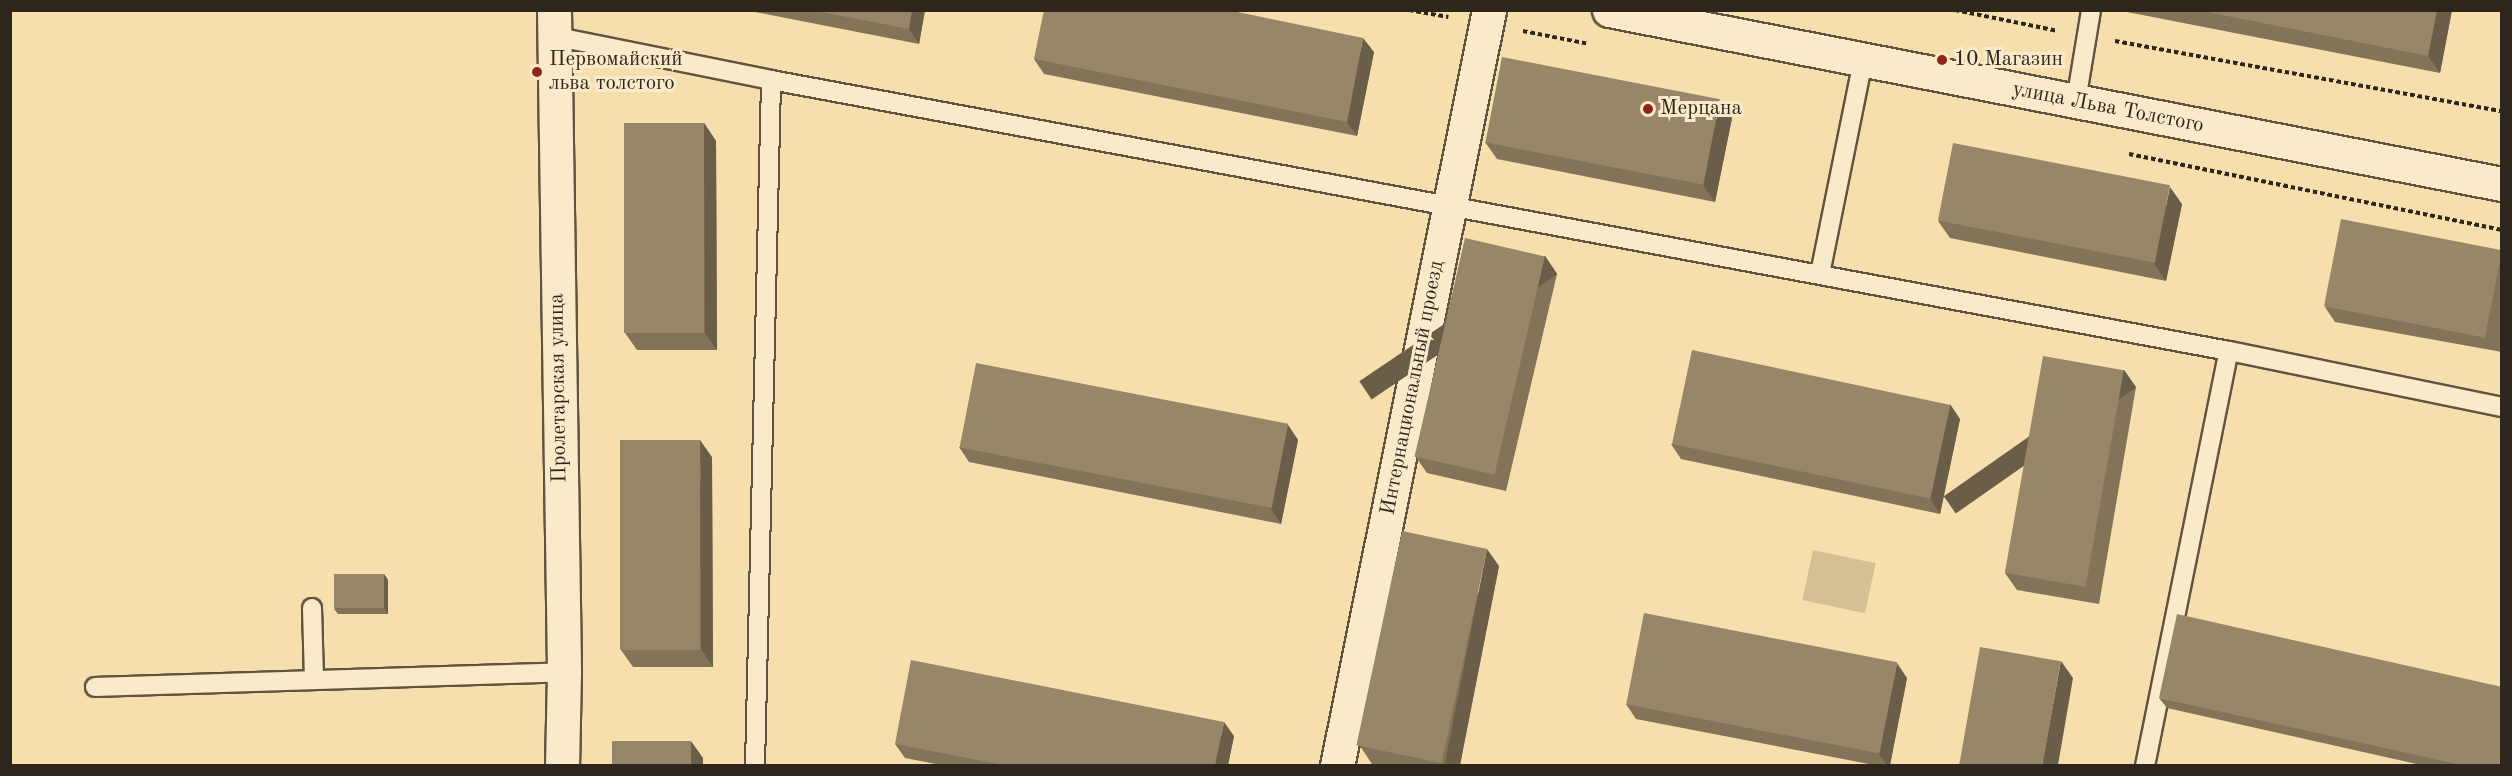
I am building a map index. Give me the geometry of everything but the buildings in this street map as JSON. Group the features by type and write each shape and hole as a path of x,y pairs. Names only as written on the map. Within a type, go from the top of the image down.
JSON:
{"street":[{"name":"Интернациональный проезд","path":"1337,765 1489,10"},
{"name":"улица Льва Толстого","path":"1610,10 1674,17 1863,60 2502,184"},
{"name":"Пролетарская улица","path":"553,23 564,672 562,765"}],"lane":[{"path":"2076,102 2091,10"},
{"path":"553,23 771,80 2229,351 2502,407"},
{"path":"1820,274 1863,60"},
{"path":"755,765 771,80"},
{"path":"2145,765 2229,351"},
{"path":"312,608 314,680"},
{"path":"95,687 564,672"}],"path":[{"path":"1955,10 2502,111"}],"shaded area":[{"path":"1813,550 1876,563 1865,613 1802,600"}],"place":[{"name":"10 Магазин","path":"1942,60"},
{"name":"Первомайский льва толстого","path":"537,72"},
{"name":"Мерцана","path":"1648,109"}]}
